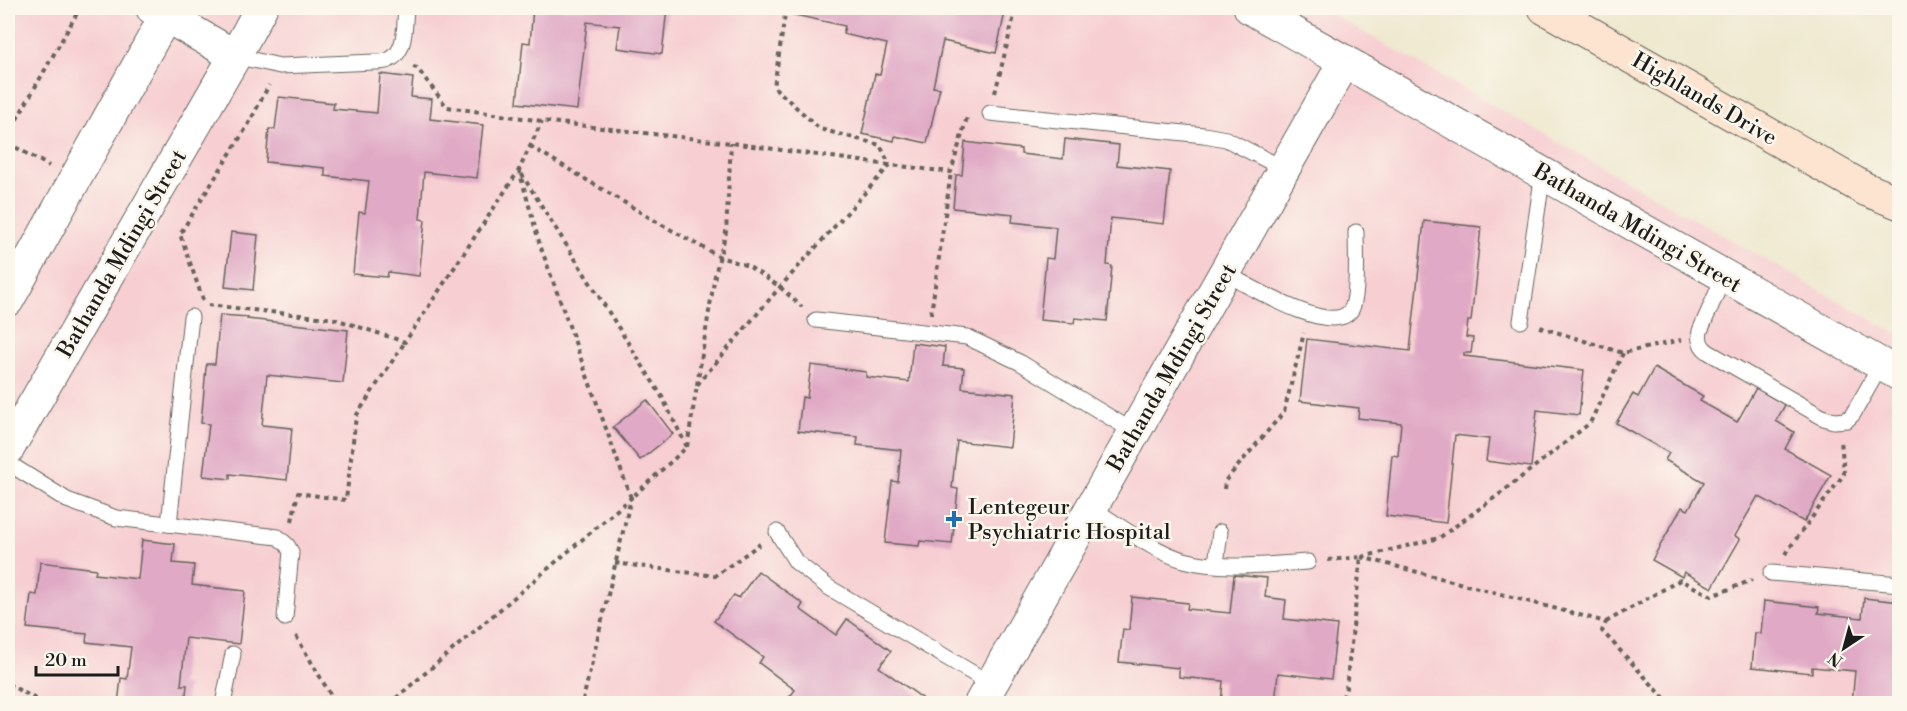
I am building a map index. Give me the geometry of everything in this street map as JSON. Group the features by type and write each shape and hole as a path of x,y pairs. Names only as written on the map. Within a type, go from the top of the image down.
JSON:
{"main road":[{"name":"Highlands Drive","path":"1545,8 1865,189 1899,203"},
{"name":"Highlands Drive","path":"1865,189 1899,216"}],"street":[{"name":"Bathanda Mdingi Street","path":"8,449 261,8"},
{"name":"Bathanda Mdingi Street","path":"1250,8 1890,370"},
{"path":"8,300 74,181 162,10 235,56"},
{"name":"Bathanda Mdingi Street","path":"986,694 1345,61"}],"lane":[{"path":"235,56 280,66 389,60 397,54 403,42 406,8"},
{"path":"990,113 1226,139 1284,169"},
{"path":"1521,321 1543,173"},
{"path":"1225,273 1308,315 1342,317 1350,311 1355,297 1356,232"},
{"path":"1724,276 1699,336 1702,348 1824,418 1839,422 1847,420 1890,370"},
{"path":"169,524 191,317"},
{"path":"816,320 966,337 1021,363 1134,432"},
{"path":"8,463 57,494 91,510 116,518 272,535 283,540 287,545 291,560 285,618"},
{"path":"1091,508 1163,551 1183,560 1232,566 1308,562"},
{"path":"777,532 796,561 828,587 986,694"},
{"path":"1216,564 1220,532"},
{"path":"1771,573 1899,584"},
{"path":"223,704 233,654"}],"path":[{"path":"8,135 80,8"},
{"path":"786,8 774,87 820,129 880,145 890,165"},
{"path":"929,332 951,172 970,107 990,113 1016,8"},
{"path":"389,60 417,68 447,107 542,122 731,143 951,172"},
{"path":"280,66 248,125 180,234 204,304 335,319 405,342"},
{"path":"287,545 298,493 346,500 356,416 519,170 542,122"},
{"path":"8,143 74,181"},
{"path":"388,704 631,498 687,447 726,232 731,143"},
{"path":"530,146 720,257 748,267 780,287 816,320"},
{"path":"697,385 780,287 890,165"},
{"path":"519,170 661,395 687,447"},
{"path":"519,170 540,245 631,498 582,704"},
{"path":"1224,489 1225,481 1284,412 1308,315"},
{"path":"1521,321 1623,353 1699,336"},
{"path":"1308,562 1361,557 1439,538 1590,423 1623,353"},
{"path":"1670,704 1602,631 1606,622 1680,580 1712,596 1771,573 1844,474 1839,422"},
{"path":"615,563 715,576 777,532"},
{"path":"1361,557 1606,622"},
{"path":"1340,704 1346,688 1361,557"},
{"path":"285,618 336,704"},
{"path":"8,684 45,704"}],"shaded area":[{"name":"Lentegeur Psychiatric Hospital","path":"8,8 1321,8 1899,335 1899,703 8,703"}],"building":[{"path":"533,8 667,8 662,54 617,48 620,26 587,22 577,110 517,103 523,42 530,43"},
{"path":"787,8 1006,8 996,53 943,41 933,87 940,88 927,143 895,136 894,141 862,134 875,74 880,75 887,44 843,34 845,26 786,13"},
{"path":"380,74 413,78 411,97 432,99 430,119 483,125 477,178 424,172 420,219 425,220 419,276 388,272 387,277 353,274 359,212 365,213 369,181 325,176 325,168 266,162 269,129 275,129 279,97 334,103 333,109 377,113"},
{"path":"1065,139 1119,145 1117,165 1170,171 1164,224 1111,218 1107,265 1112,266 1107,321 1075,318 1074,323 1040,320 1046,258 1053,259 1056,227 1012,222 1013,214 953,208 956,175 962,175 965,142 1021,149 1021,154 1063,159"},
{"path":"1424,221 1481,227 1471,321 1468,321 1466,337 1473,338 1471,353 1464,353 1464,356 1584,370 1579,415 1537,410 1531,467 1486,461 1489,439 1455,435 1446,523 1386,516 1392,455 1398,456 1401,423 1358,418 1359,408 1300,401 1307,339 1410,351"},
{"path":"231,232 258,235 253,290 225,287"},
{"path":"220,315 348,330 343,383 267,375 262,425 292,428 287,480 230,474 230,479 203,476 209,424 201,423 206,368 207,364 215,364"},
{"path":"913,343 945,347 943,366 964,368 962,388 1015,394 1010,447 957,441 952,488 958,489 952,544 920,541 919,546 885,543 892,481 898,482 901,450 857,445 858,437 798,431 802,397 807,398 811,365 866,372 866,377 909,382"},
{"path":"1654,368 1703,396 1700,401 1737,422 1756,388 1785,405 1776,421 1794,432 1785,449 1831,475 1804,522 1758,496 1735,536 1740,539 1712,588 1684,572 1682,577 1652,560 1682,507 1688,510 1704,482 1665,460 1669,453 1616,423 1633,394 1638,397"},
{"path":"647,400 673,434 640,460 613,427"},
{"path":"142,540 175,544 173,563 194,565 192,585 245,591 239,644 186,638 181,685 187,685 185,704 118,704 121,678 127,679 131,647 86,642 87,634 27,628 31,594 37,595 40,562 96,569 95,574 138,579"},
{"path":"758,571 803,604 800,609 836,635 847,619 891,651 879,667 922,698 918,704 784,704 795,690 759,663 763,657 714,621 734,595 739,598"},
{"path":"1234,575 1267,578 1265,597 1286,600 1284,619 1337,625 1331,679 1278,673 1275,704 1221,704 1223,681 1179,677 1179,668 1119,662 1123,629 1129,630 1132,597 1188,603 1187,609 1230,613"},
{"path":"1864,598 1900,602 1900,704 1852,704 1855,671 1812,667 1812,673 1752,667 1755,633 1761,634 1764,601 1819,607 1818,613 1862,618"}],"place":[{"name":"Lentegeur Psychiatric Hospital","path":"954,519"}]}
